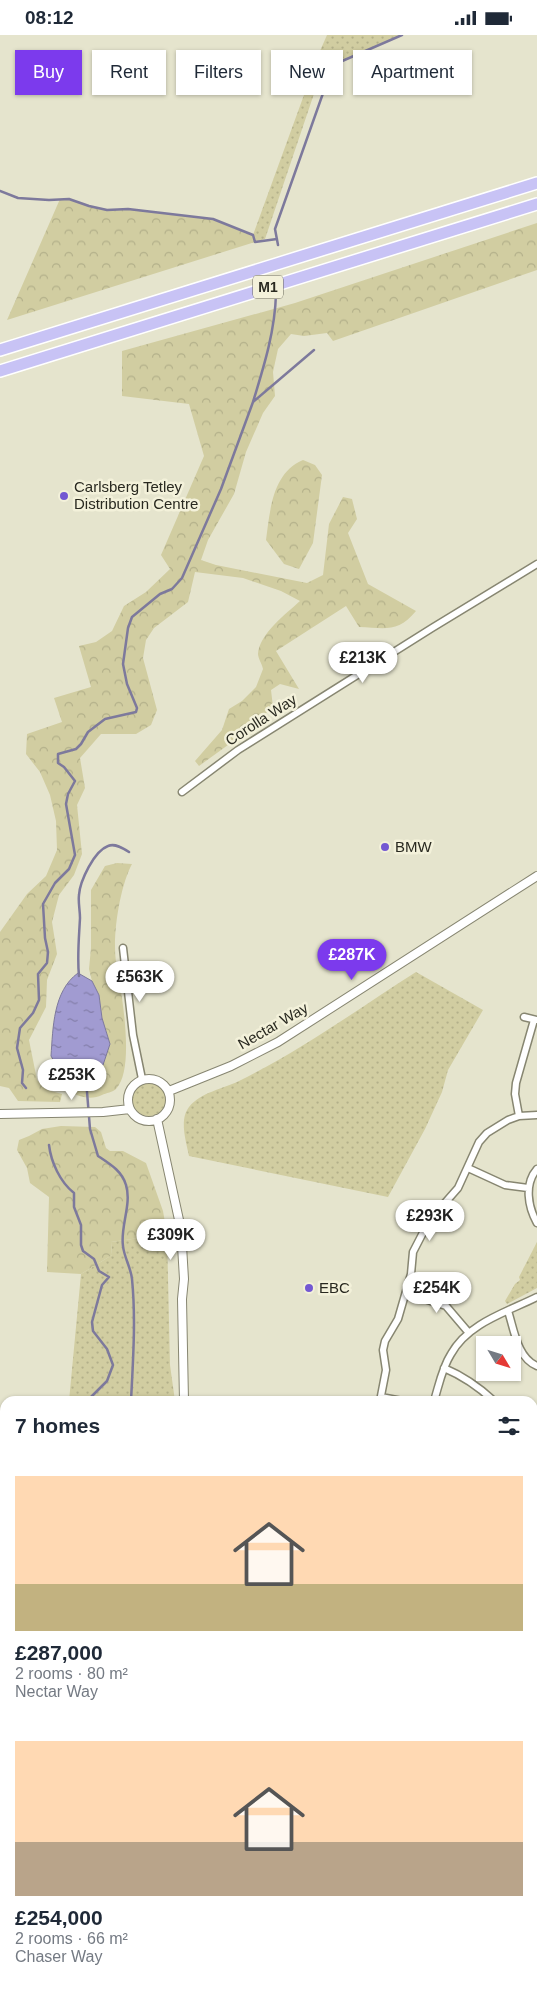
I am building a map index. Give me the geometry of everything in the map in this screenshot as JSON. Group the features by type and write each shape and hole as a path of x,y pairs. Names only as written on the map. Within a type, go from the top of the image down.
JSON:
{"highway":[{"name":"M1","path":"0,350 537,183"},
{"name":"M1","path":"0,371 537,204"}],"street":[{"name":"Corolla Way","path":"182,792 238,750 537,564"},
{"name":"Nectar Way","path":"169,1091 232,1066 278,1042 537,877"},
{"path":"123,948 133,1035 142,1079"},
{"path":"519,1116 515,1094 516,1083 536,1020 524,1017"},
{"path":"142,1079 161,1081 169,1091 170,1103 168,1109 165,1114 157,1119 146,1121 140,1119 130,1109 128,1095 136,1083 142,1079"},
{"path":"0,1114 103,1112 130,1109"},
{"path":"381,1396 386,1370 385,1341 398,1319 406,1293 413,1252 429,1221 453,1195 468,1168 479,1142 487,1133 508,1120 519,1116 537,1115"},
{"path":"157,1119 180,1229 184,1279 182,1299 184,1396"},
{"path":"468,1168 505,1185 528,1189"},
{"path":"537,1169 529,1182 528,1189 533,1215 537,1223"},
{"path":"406,1293 446,1306 469,1333"},
{"path":"436,1396 444,1368 451,1353 469,1333 477,1327 537,1297"},
{"path":"508,1311 522,1353 537,1366"},
{"path":"444,1368 461,1375 489,1396"}],"green space":[{"path":"327,35 402,35 368,50 353,50 353,56 343,61 343,50 320,50"},
{"path":"304,95 314,95 265,239 255,242 253,235"},
{"path":"60,199 69,199 107,210 128,209 213,219 253,235 255,242 7,320"},
{"path":"537,223 537,270 333,341 327,333 304,336 291,334 278,349 273,372 275,396 263,413 246,452 234,494 208,540 201,560 216,565 307,583 323,575 329,524 343,497 352,499 357,519 348,533 368,584 416,611 403,623 390,628 359,627 346,606 276,651 299,689 280,684 271,690 273,707 239,737 199,766 195,761 222,730 229,709 242,701 256,687 263,669 258,654 263,639 274,625 300,601 281,591 243,578 195,572 188,602 154,628 146,640 143,658 157,710 151,725 136,734 101,734 80,758 85,788 77,805 82,854 74,875 59,895 52,922 57,954 47,980 46,1007 29,1040 37,1080 51,1091 62,1094 60,1102 18,1101 9,1088 0,1086 0,932 27,894 46,876 57,850 56,821 50,795 40,772 26,754 27,734 62,722 54,698 91,687 79,646 96,642 112,631 124,606 146,592 170,569 161,555 204,456 189,404 122,396 122,351 295,303"},
{"path":"303,460 315,465 322,475 313,543 299,569 284,564 266,540 271,505 279,483 293,466"},
{"path":"117,863 132,864 123,887 115,932 116,960 126,1033 125,1066 122,1079 116,1089 97,1097 88,1098 74,1094 66,1089 69,1071 91,1070 110,1044 102,1018 99,995 92,981 89,969 91,890 105,866"},
{"path":"416,972 483,1010 448,1070 442,1092 425,1129 388,1197 189,1156 184,1131 184,1118 189,1107 194,1102 206,1094 239,1081 285,1056"},
{"path":"149,1082 156,1083 161,1087 165,1092 165,1106 161,1111 156,1115 149,1116 142,1115 137,1111 133,1106 132,1099 133,1092 137,1087 142,1083"},
{"path":"61,1126 95,1127 101,1132 106,1148 110,1151 123,1151 146,1163 163,1211 167,1234 111,1242 112,1255 81,1274 47,1272 49,1197 30,1183 27,1168 17,1150 19,1140 42,1129"},
{"path":"167,1234 170,1365 174,1396 69,1396 81,1274 112,1255 111,1242"},
{"path":"537,1242 537,1288 507,1304 505,1301 515,1284 520,1280 519,1277"}],"water":[{"path":"78,973 92,981 99,995 102,1018 110,1044 103,1065 82,1071 66,1071 55,1063 51,1056 54,1022 59,1000 70,981"}],"waterway":[{"path":"278,245 275,229 333,65 402,35"},
{"path":"0,191 18,198 69,199 107,210 128,209 213,219 253,235 255,242 277,239"},
{"path":"253,402 271,335 276,294"},
{"path":"26,1088 22,1083 23,1070 17,1048 20,1028 33,1013 39,1000 38,974 47,963 48,952 45,938 43,904 55,883 69,869 75,855 66,804 68,794 75,781 64,767 58,763 58,754 76,749 88,732 105,719 136,712 137,708 127,684 123,664 128,628 132,617 160,594 172,589 182,578 221,489 253,402 314,350"},
{"path":"79,976 79,898 85,875 93,860 108,846 116,846 129,852"},
{"path":"85,1067 90,1129 98,1156 119,1172 124,1180 127,1192 128,1200 123,1239 131,1275 134,1309 131,1396"},
{"path":"49,1145 57,1171 64,1183 74,1193 74,1207 81,1225 81,1245 83,1251 94,1259 99,1271 109,1277 102,1285 92,1322 93,1331 107,1349 113,1365 107,1381 92,1396"}],"place":[{"name":"Carlsberg Tetley Distribution Centre","path":"64,496"},
{"name":"BMW","path":"385,847"},
{"name":"EBC","path":"309,1288"}]}
